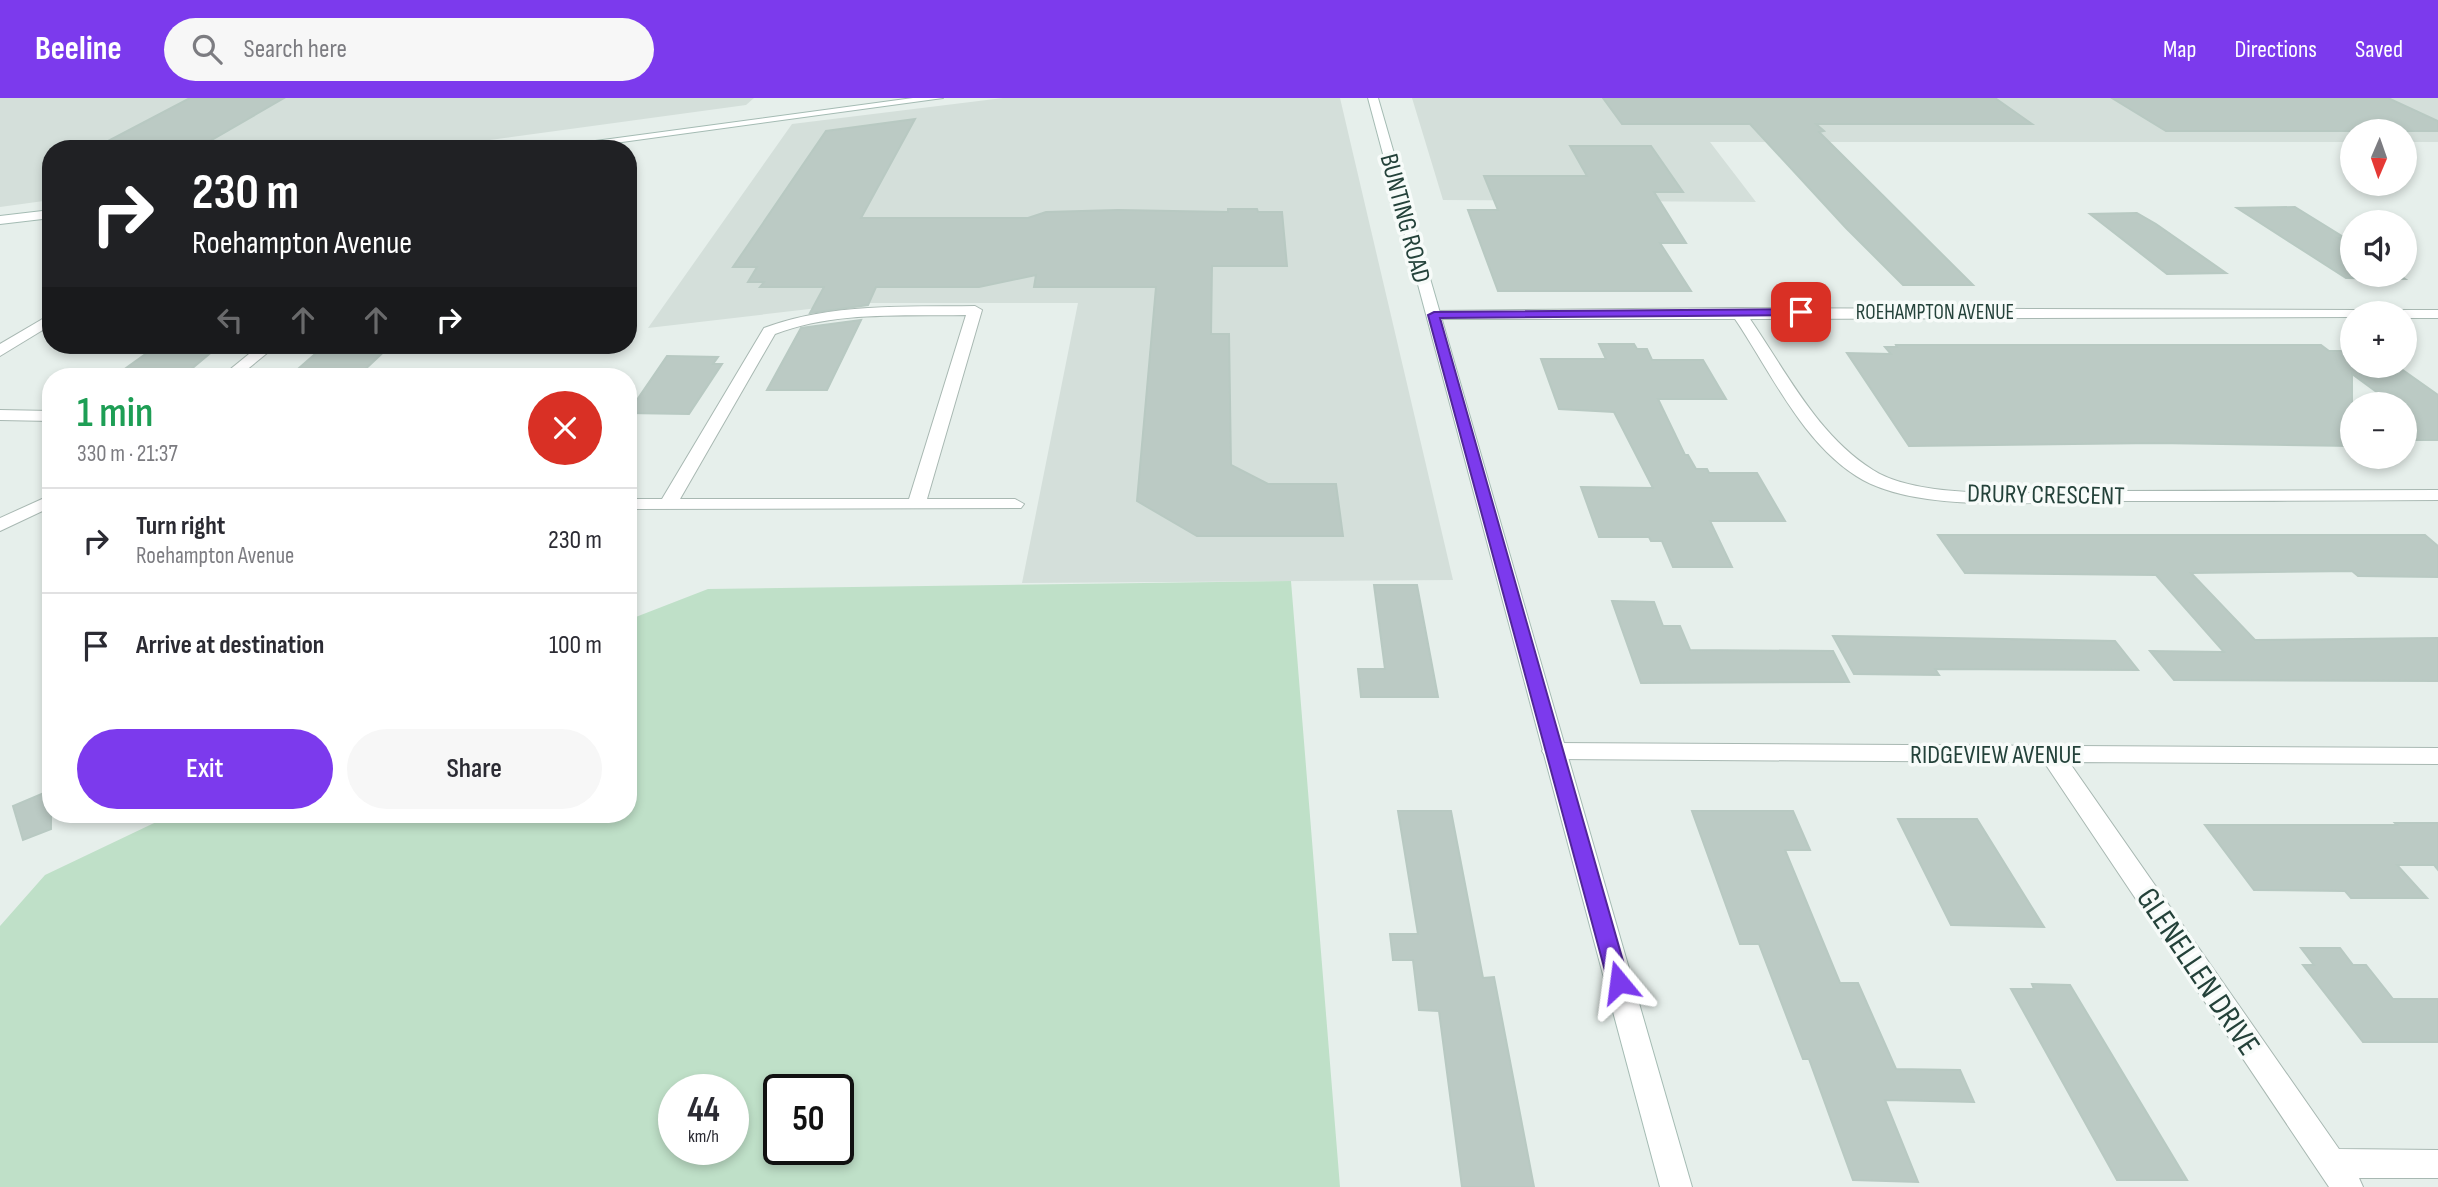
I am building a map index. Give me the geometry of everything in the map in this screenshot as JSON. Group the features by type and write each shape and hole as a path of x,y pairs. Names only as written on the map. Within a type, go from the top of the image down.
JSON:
{"street":[{"path":"612,140 938,98"},
{"name":"BUNTING ROAD","path":"1373,98 1676,1187"},
{"path":"0,220 42,215"},
{"path":"668,504 769,331 780,324 845,315 975,310 916,503"},
{"name":"ROEHAMPTON AVENUE","path":"1434,315 1738,312 2340,313"},
{"name":"DRURY CRESCENT","path":"1738,312 1832,449 1870,476 1887,483 1921,491 1999,496 2438,495"},
{"path":"2417,314 2438,314"},
{"path":"0,351 42,324"},
{"path":"240,368 258,354"},
{"path":"0,415 42,415"},
{"path":"637,504 1015,504"},
{"path":"0,525 42,506"},
{"name":"RIDGEVIEW AVENUE","path":"1554,751 2438,756"},
{"name":"GLENELLEN DRIVE","path":"2051,754 2339,1175"},
{"path":"2339,1175 2438,1164"}],"shaded area":[{"path":"0,98 754,98 746,105 489,140 42,140 42,201 0,207"},
{"path":"1003,98 1340,98 1453,580 1022,583 1078,303 861,303 648,328 792,124"},
{"path":"1412,98 2438,98 2438,142 2417,142 2417,119 2340,119 2340,142 1710,142 1756,202 1443,200"}],"green space":[{"path":"1291,581 1340,1187 0,1187 0,926 45,875 154,823 637,823 637,617 708,589"}],"building":[{"path":"190,98 284,98 212,140 110,140"},
{"path":"1603,98 1995,98 2032,124 1816,124 1824,131 1819,132 1973,285 1903,285 1750,124 1622,124"},
{"path":"2112,98 2388,98 2438,121 2438,131 2417,131 2417,119 2340,119 2340,131 2166,131"},
{"path":"915,119 861,218 1028,218 1046,212 1118,210 1228,212 1228,209 1257,209 1258,212 1282,212 1287,266 1212,266 1211,334 1229,334 1231,465 1268,484 1336,484 1343,536 1197,536 1137,501 1156,287 1034,287 1036,275 979,287 876,287 868,305 810,313 824,287 760,287 764,282 748,282 757,267 733,267 826,131"},
{"path":"1570,146 1651,146 1683,192 1654,192 1686,243 1660,243 1691,291 1498,291 1468,210 1498,210 1484,176 1587,176"},
{"path":"2295,207 2340,235 2340,274 2237,208"},
{"path":"2137,213 2226,273 2167,274 2090,214"},
{"path":"861,320 827,390 767,390 801,328"},
{"path":"1599,344 1634,344 1637,349 1647,349 1652,360 1703,360 1726,399 1658,399 1685,455 1688,455 1696,469 1707,469 1709,473 1757,473 1785,521 1710,521 1732,567 1673,567 1662,541 1651,541 1649,537 1599,537 1581,487 1653,488 1614,412 1559,409 1541,359 1606,359"},
{"path":"1896,345 2321,345 2329,351 2340,351 2340,378 2352,378 2352,392 2340,392 2340,446 2156,443 1909,446 1847,353 1891,354 1885,347 1897,347"},
{"path":"146,354 209,354 193,368 126,368"},
{"path":"315,354 381,354 367,368 299,368"},
{"path":"667,356 718,357 713,364 722,364 689,414 637,413 637,400"},
{"path":"2357,378 2414,378 2438,395 2438,440 2417,440 2417,392 2377,392"},
{"path":"1938,535 2425,535 2438,546 2438,577 2358,576 2352,571 2191,573 2255,640 2438,638 2438,681 2174,680 2150,651 2224,652 2156,575 1965,573"},
{"path":"1374,585 1417,585 1438,697 1361,697 1358,669 1385,669"},
{"path":"1612,601 1654,602 1663,626 1680,626 1690,650 1833,651 1849,682 1641,683"},
{"path":"1833,636 2115,641 2138,670 1935,669 1939,675 1854,674"},
{"path":"42,794 42,823 51,823 51,829 23,840 13,806"},
{"path":"1398,811 1451,811 1483,978 1494,977 1534,1187 1462,1187 1439,1011 1419,1010 1413,960 1393,960 1390,934 1418,934"},
{"path":"1692,811 1793,811 1810,850 1785,850 1840,983 1858,983 1896,1069 1960,1070 1974,1102 1885,1100 1918,1182 1853,1180 1809,1059 1803,1059 1759,944 1740,944"},
{"path":"1898,819 1977,819 2044,927 1951,925"},
{"path":"2395,823 2438,823 2438,870 2434,865 2397,865 2427,898 2351,898 2345,891 2254,890 2205,825 2397,825"},
{"path":"2301,948 2340,948 2353,965 2366,965 2393,999 2438,999 2438,1042 2363,1042 2303,965 2314,965"},
{"path":"2032,984 2070,985 2187,1180 2117,1180 2011,989 2034,989"}],"route":[{"path":"1619,982 1434,315 1801,312"}]}
